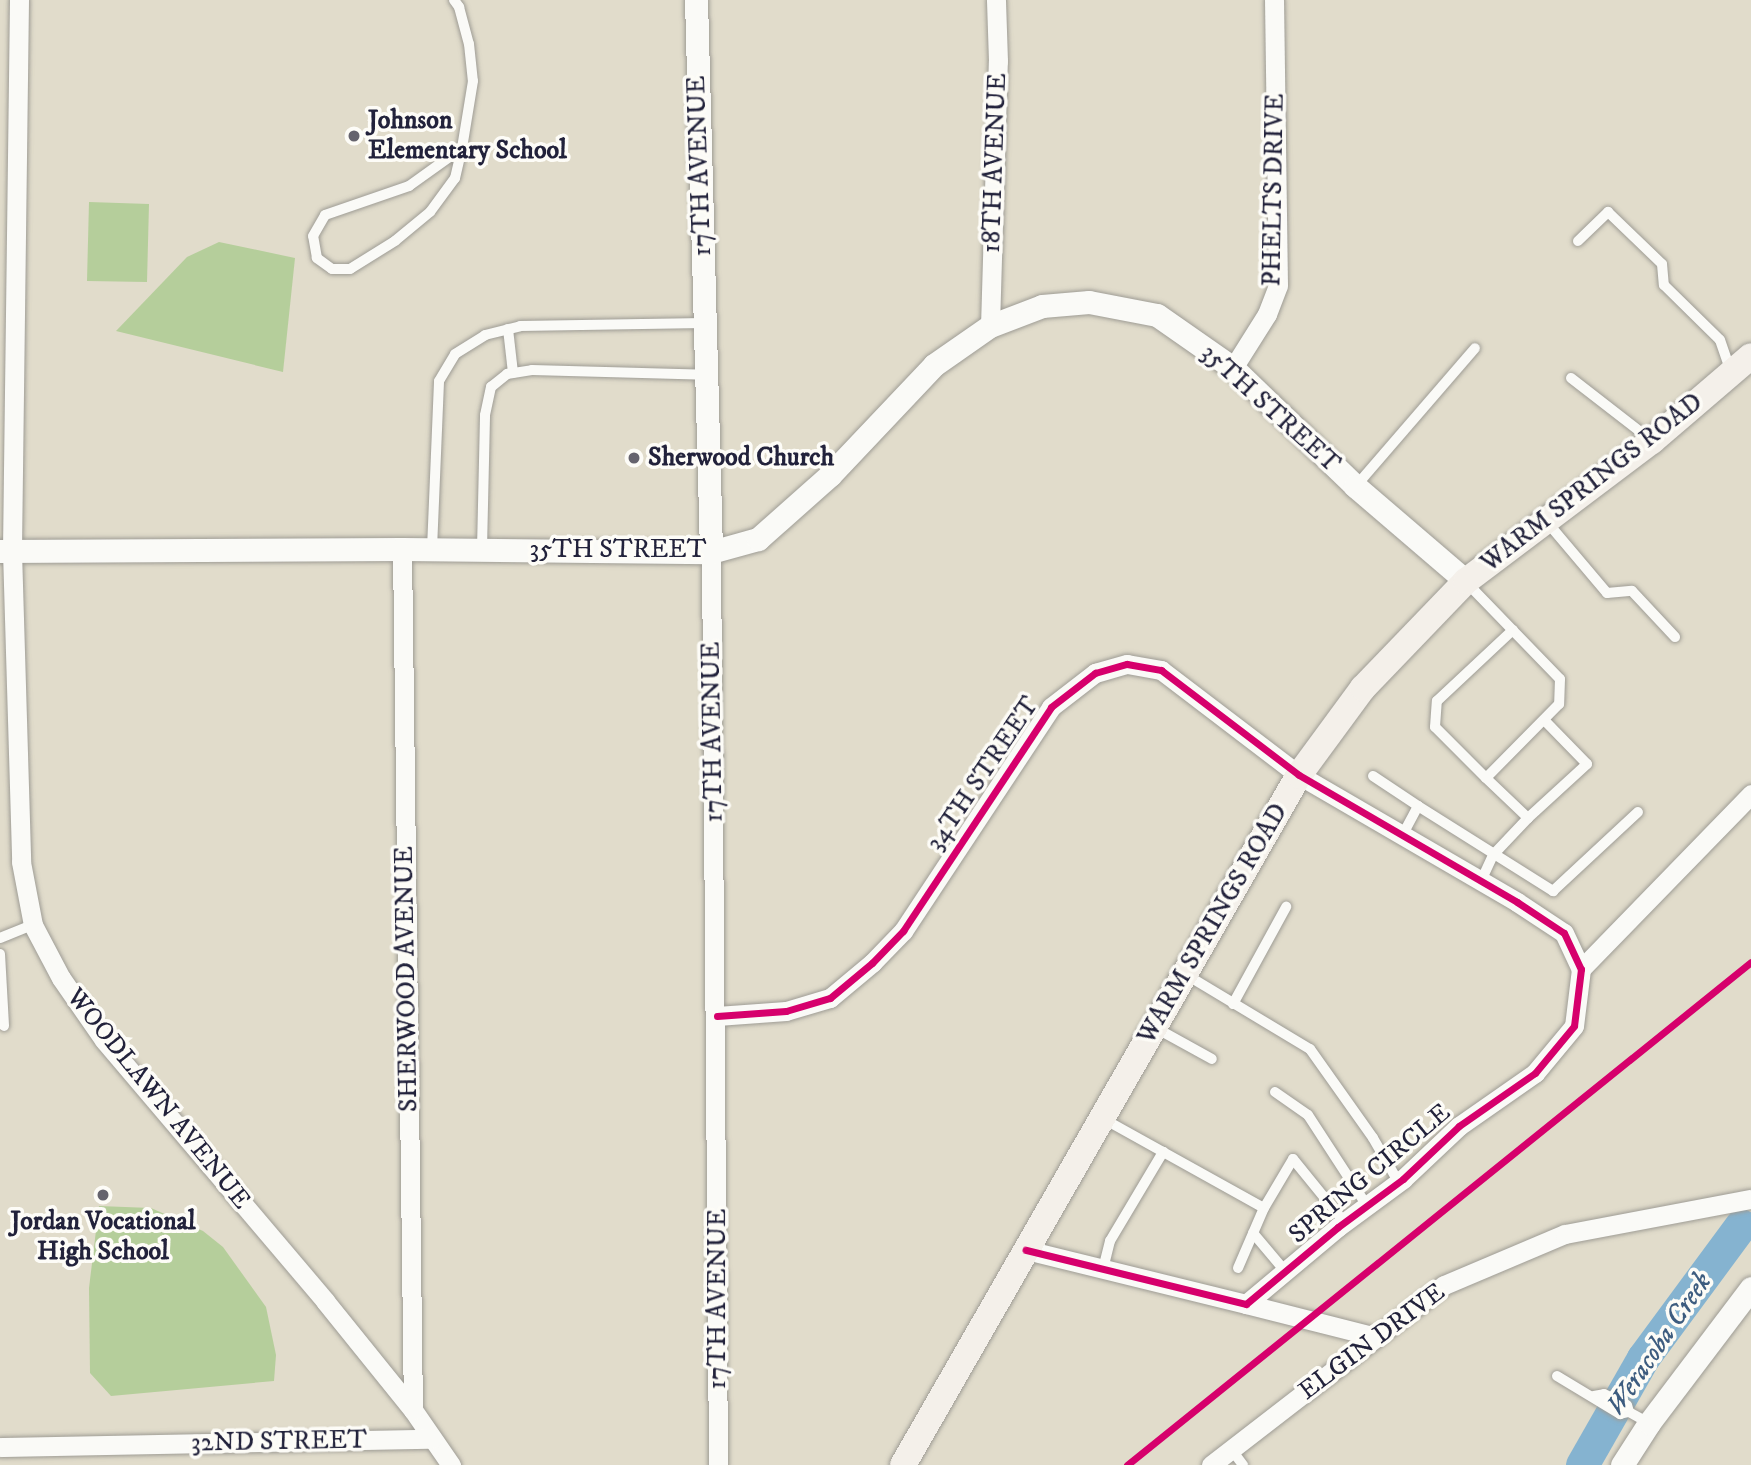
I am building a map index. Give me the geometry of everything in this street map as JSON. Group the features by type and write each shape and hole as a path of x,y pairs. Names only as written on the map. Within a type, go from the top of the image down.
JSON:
{"main road":[{"name":"WARM SPRINGS ROAD","path":"903,1465 1299,775 1363,688 1466,581 1652,441 1741,364"}],"street":[{"name":"WOODLAWN AVENUE","path":"19,0 6,551 21,862 33,925 61,978 104,1040 413,1410 452,1465"},
{"name":"17TH AVENUE","path":"696,0 711,552 717,1016 718,1465"},
{"name":"18TH AVENUE","path":"990,326 998,61 996,0"},
{"name":"PHELTS DRIVE","path":"1233,368 1267,314 1278,285 1274,0"},
{"name":"35TH STREET","path":"6,551 432,549 711,552 758,539 830,475 934,366 990,326 1042,306 1089,302 1157,316 1233,368 1355,486 1466,581"},
{"name":"SHERWOOD AVENUE","path":"402,549 413,1410"},
{"name":"34TH STREET","path":"717,1016 786,1011 830,998 872,963 903,931 1051,707 1095,673 1127,664 1161,670 1299,775"},
{"path":"1299,775 1481,881 1563,933 1581,968 1751,794"},
{"name":"SPRING CIRCLE","path":"1246,1304 1345,1223 1399,1183 1459,1126 1535,1073 1573,1026 1581,968"},
{"name":"ELGIN DRIVE","path":"1211,1465 1237,1457 1376,1337 1444,1285 1566,1234 1751,1199"},
{"path":"1026,1250 1376,1337"},
{"path":"1622,1465 1639,1418 1751,1289"},
{"name":"32ND STREET","path":"0,1447 432,1439"}],"lane":[{"path":"454,0 459,7 469,44 473,81 462,148 455,178 430,212 395,241 350,269 332,269 317,258 313,236 325,215 409,186 462,148"},
{"path":"1578,241 1608,212 1662,264 1664,285 1741,364"},
{"path":"432,549 439,381 455,354 485,335 520,326 705,323"},
{"path":"508,329 513,373"},
{"path":"1355,486 1475,348"},
{"path":"482,550 485,415 491,387 513,373 533,370 706,374"},
{"path":"1571,378 1652,441"},
{"path":"1547,521 1607,593 1632,591 1675,637"},
{"path":"1466,581 1560,679 1559,704 1545,722 1486,778"},
{"path":"1513,630 1437,701 1435,727 1528,818"},
{"path":"1481,881 1493,855 1528,818 1587,764 1545,722"},
{"path":"1373,776 1553,891 1638,812"},
{"path":"1402,836 1418,806"},
{"path":"1233,1004 1286,907"},
{"path":"0,938 33,925"},
{"path":"0,954 4,1026"},
{"path":"1184,974 1310,1049 1373,1138 1399,1183"},
{"path":"1154,1027 1212,1059"},
{"path":"1275,1093 1308,1115 1367,1206"},
{"path":"1101,1118 1264,1208"},
{"path":"1103,1269 1110,1241 1163,1152"},
{"path":"1238,1268 1264,1208 1293,1159 1345,1223"},
{"path":"1253,1233 1285,1271"},
{"path":"1557,1376 1594,1396 1604,1394 1627,1405 1639,1418"}],"green space":[{"path":"89,202 149,204 147,282 87,281"},
{"path":"219,242 295,258 283,372 116,331 187,257"},
{"path":"99,1206 151,1208 203,1231 223,1247 266,1307 276,1355 274,1381 111,1396 90,1373 89,1288"}],"waterway":[{"name":"Weracoba Creek","path":"1582,1465 1643,1358 1741,1225"}],"cycle path":[{"path":"717,1016 786,1011 830,998 872,963 903,931 1051,707 1095,673 1127,664 1161,670 1299,775 1517,902 1564,933 1581,969 1574,1026 1535,1073 1459,1126 1403,1179 1338,1227 1246,1304 1026,1250"},
{"path":"1127,1465 1751,962"}],"place":[{"name":"Johnson Elementary School","path":"354,136"},
{"name":"Sherwood Church","path":"634,458"},
{"name":"Jordan Vocational High School","path":"103,1195"}]}
